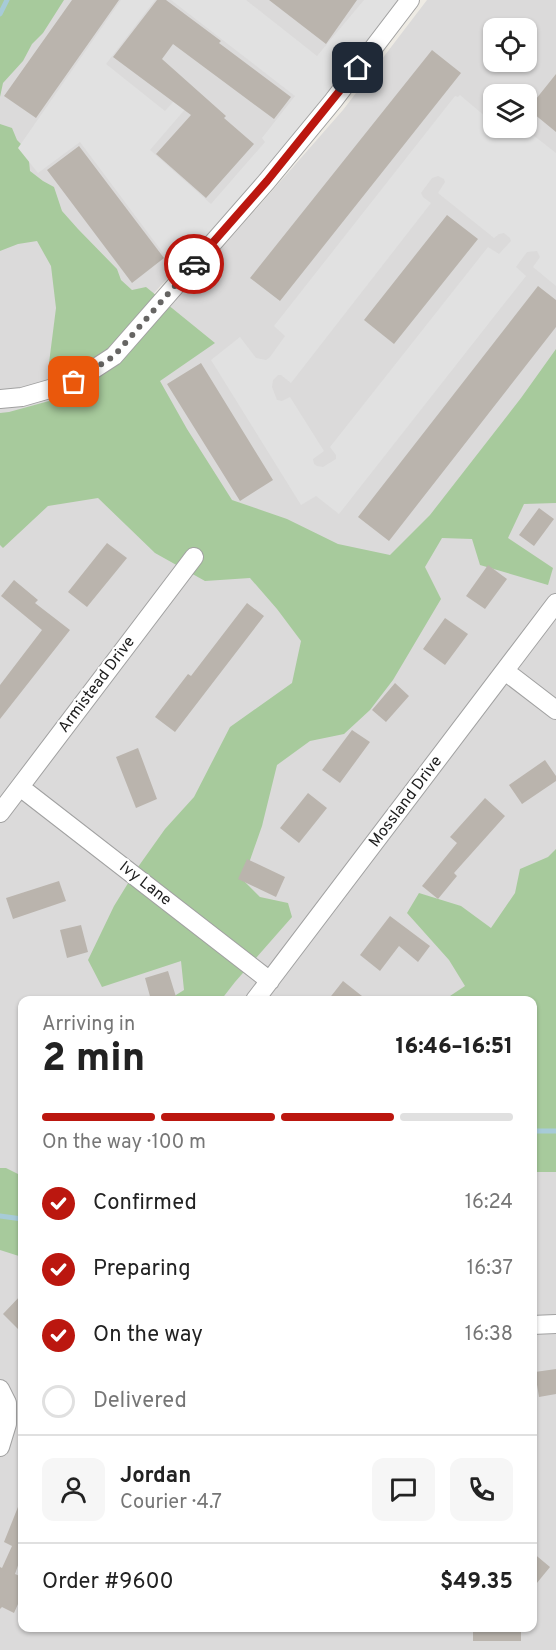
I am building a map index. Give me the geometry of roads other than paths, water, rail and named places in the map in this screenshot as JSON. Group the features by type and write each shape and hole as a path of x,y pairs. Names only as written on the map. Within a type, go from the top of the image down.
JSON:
{"street":[{"path":"0,399 22,397 74,382 114,356 267,181 333,101 410,0"},
{"name":"Armistead Drive","path":"0,813 194,557"},
{"name":"Mossland Drive","path":"258,996 556,603"},
{"path":"505,671 556,710"},
{"name":"Ivy Lane","path":"20,787 270,981"},
{"path":"537,1325 556,1324"},
{"path":"0,1389 7,1403 7,1424 0,1448"}],"waterway":[{"path":"0,14 7,0"},
{"path":"537,1131 556,1131"},
{"path":"0,1216 18,1218"}]}
